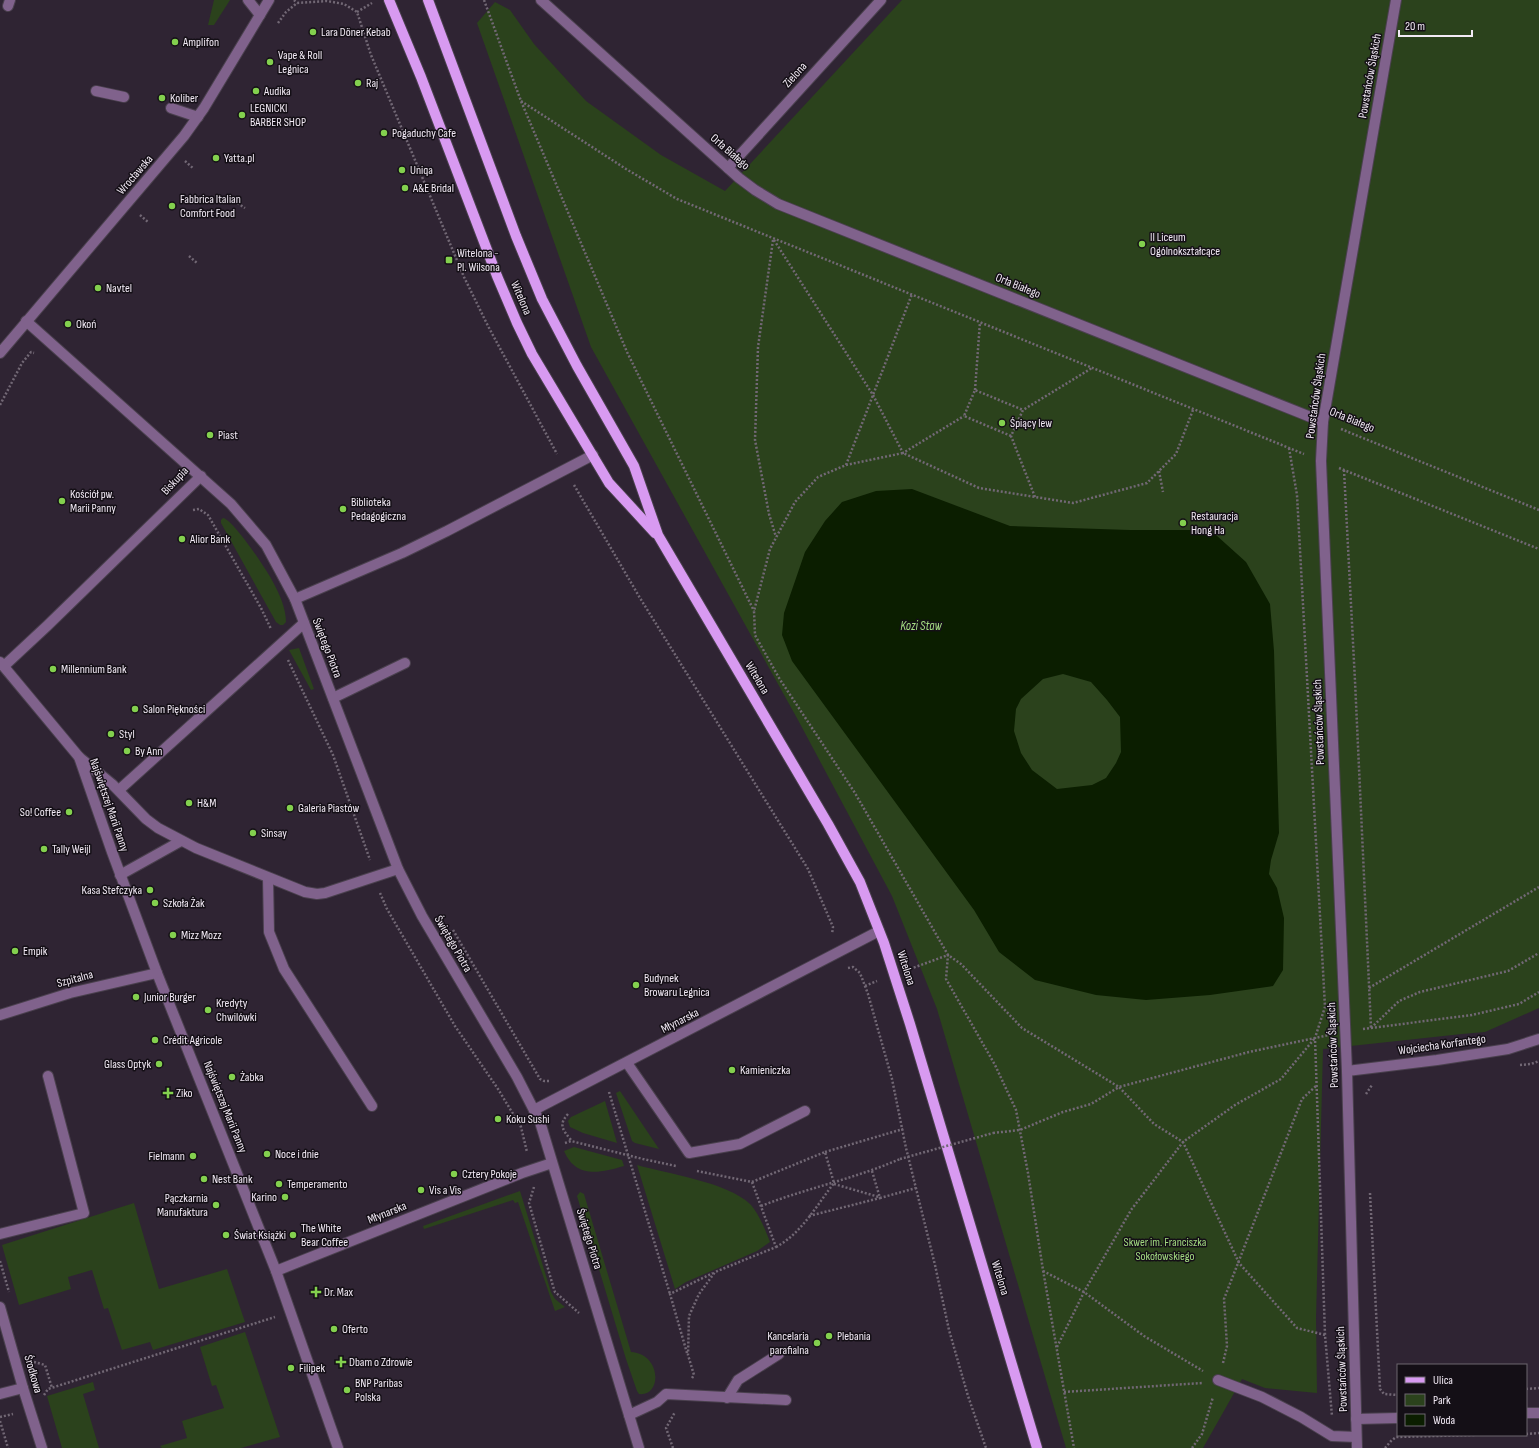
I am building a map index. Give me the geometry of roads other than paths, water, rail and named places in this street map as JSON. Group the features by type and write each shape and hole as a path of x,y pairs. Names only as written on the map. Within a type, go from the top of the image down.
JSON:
{"main road":[{"name":"Witelona","path":"389,0 421,77 497,276 532,354 609,483 658,536"},
{"name":"Witelona","path":"428,0 516,236 539,292 577,366 634,466 658,536 828,824 860,882 879,931 912,1031 1037,1448"}],"street":[{"path":"248,0 260,15"},
{"name":"Wrocławska","path":"0,353 165,160 198,117 269,0"},
{"name":"Orła Białego","path":"541,0 728,168 755,190 778,204 1323,422"},
{"name":"Zielona","path":"728,168 881,0"},
{"name":"Powstańców Śląskich","path":"1357,1448 1347,1071 1321,460 1323,422 1396,0"},
{"path":"96,91 124,97"},
{"path":"171,108 198,117"},
{"name":"Biskupia","path":"2,664 46,626 201,476 26,321"},
{"path":"294,599 388,559 447,531 565,468 593,455"},
{"name":"Świętego Piotra","path":"201,476 231,504 266,545 294,599 304,622 398,869 422,916 510,1064 534,1110 544,1133 639,1448"},
{"path":"119,790 304,622"},
{"name":"Najświętszej Marii Panny","path":"2,664 79,757 120,875 157,973 276,1271 338,1448"},
{"path":"333,698 405,664"},
{"path":"79,757 119,790 154,826 181,841 305,892 317,894 374,878 398,869"},
{"path":"120,875 181,841"},
{"path":"268,878 269,932 284,969 372,1106"},
{"name":"Młynarska","path":"534,1110 879,931"},
{"name":"Szpitalna","path":"0,1015 70,993 157,973"},
{"name":"Wojciecha Korfantego","path":"1347,1071 1437,1060 1508,1048 1539,1039"},
{"path":"627,1063 689,1153 740,1144 804,1111"},
{"path":"0,1234 84,1213 48,1076"},
{"name":"Młynarska","path":"276,1271 552,1162"},
{"name":"Środkowa","path":"0,1308 22,1388 42,1448"},
{"path":"727,1398 738,1380 779,1354"},
{"path":"1218,1380 1262,1397 1301,1416 1332,1436 1356,1437"},
{"path":"0,1394 22,1388"},
{"path":"629,1415 657,1402 666,1394 786,1400"},
{"path":"1527,1413 1539,1413"},
{"path":"1356,1419 1397,1418"}],"water":[{"name":"Kozi Staw","path":"912,489 1010,526 1130,530 1202,530 1216,535 1246,562 1270,604 1274,651 1279,833 1271,860 1269,874 1277,888 1284,918 1283,970 1273,986 1210,995 1146,1000 1096,995 1035,980 999,952 974,910 792,661 782,635 784,613 805,552 825,521 842,502 876,491","holes":["1063,674 1091,682 1120,717 1121,752 1106,778 1092,785 1057,789 1032,770 1021,753 1014,731 1016,709 1021,699 1043,679"]}],"place":[{"name":"Lara Döner Kebab","path":"313,32"},
{"name":"Amplifon","path":"175,42"},
{"name":"Vape & Roll Legnica","path":"270,62"},
{"name":"Raj","path":"358,83"},
{"name":"Audika","path":"256,91"},
{"name":"Koliber","path":"162,98"},
{"name":"LEGNICKI BARBER SHOP","path":"242,115"},
{"name":"Pogaduchy Cafe","path":"384,133"},
{"name":"Yatta.pl","path":"216,158"},
{"name":"Uniqa","path":"402,170"},
{"name":"A&E Bridal","path":"405,188"},
{"name":"Fabbrica Italian Comfort Food","path":"172,206"},
{"name":"II Liceum Ogólnokształcące","path":"1142,244"},
{"name":"Witelona - Pl. Wilsona","path":"449,260"},
{"name":"Navtel","path":"98,288"},
{"name":"Okoń","path":"68,324"},
{"name":"Śpiący lew","path":"1002,423"},
{"name":"Piast","path":"210,435"},
{"name":"Kościół pw. Marii Panny","path":"62,501"},
{"name":"Biblioteka Pedagogiczna","path":"343,509"},
{"name":"Restauracja Hong Ha","path":"1183,523"},
{"name":"Alior Bank","path":"182,539"},
{"name":"Millennium Bank","path":"53,669"},
{"name":"Salon Piękności","path":"135,709"},
{"name":"Styl","path":"111,734"},
{"name":"By Ann","path":"127,751"},
{"name":"H&M","path":"189,803"},
{"name":"Galeria Piastów","path":"290,808"},
{"name":"So! Coffee","path":"69,812"},
{"name":"Sinsay","path":"253,833"},
{"name":"Tally Weijl","path":"44,849"},
{"name":"Kasa Stefczyka","path":"150,890"},
{"name":"Szkoła Żak","path":"155,903"},
{"name":"Mizz Mozz","path":"173,935"},
{"name":"Empik","path":"15,951"},
{"name":"Budynek Browaru Legnica","path":"636,985"},
{"name":"Junior Burger","path":"136,997"},
{"name":"Kredyty Chwilówki","path":"208,1010"},
{"name":"Crédit Agricole","path":"155,1040"},
{"name":"Glass Optyk","path":"159,1064"},
{"name":"Kamieniczka","path":"732,1070"},
{"name":"Żabka","path":"232,1077"},
{"name":"Ziko","path":"168,1093"},
{"name":"Koku Sushi","path":"498,1119"},
{"name":"Noce i dnie","path":"267,1154"},
{"name":"Fielmann","path":"193,1156"},
{"name":"Cztery Pokoje","path":"454,1174"},
{"name":"Nest Bank","path":"204,1179"},
{"name":"Temperamento","path":"279,1184"},
{"name":"Vis a Vis","path":"421,1190"},
{"name":"Karino","path":"285,1197"},
{"name":"Pączkarnia Manufaktura","path":"216,1205"},
{"name":"Świat Książki","path":"226,1235"},
{"name":"The White Bear Coffee","path":"293,1235"},
{"name":"Dr. Max","path":"316,1292"},
{"name":"Oferto","path":"334,1329"},
{"name":"Plebania","path":"829,1336"},
{"name":"Kancelaria parafialna","path":"817,1343"},
{"name":"Dbam o Zdrowie","path":"341,1362"},
{"name":"Filipek","path":"291,1368"},
{"name":"BNP Paribas Polska","path":"347,1390"}],"park label":[{"name":"Skwer im. Franciszka Sokołowskiego","path":"1165,1249"}]}
